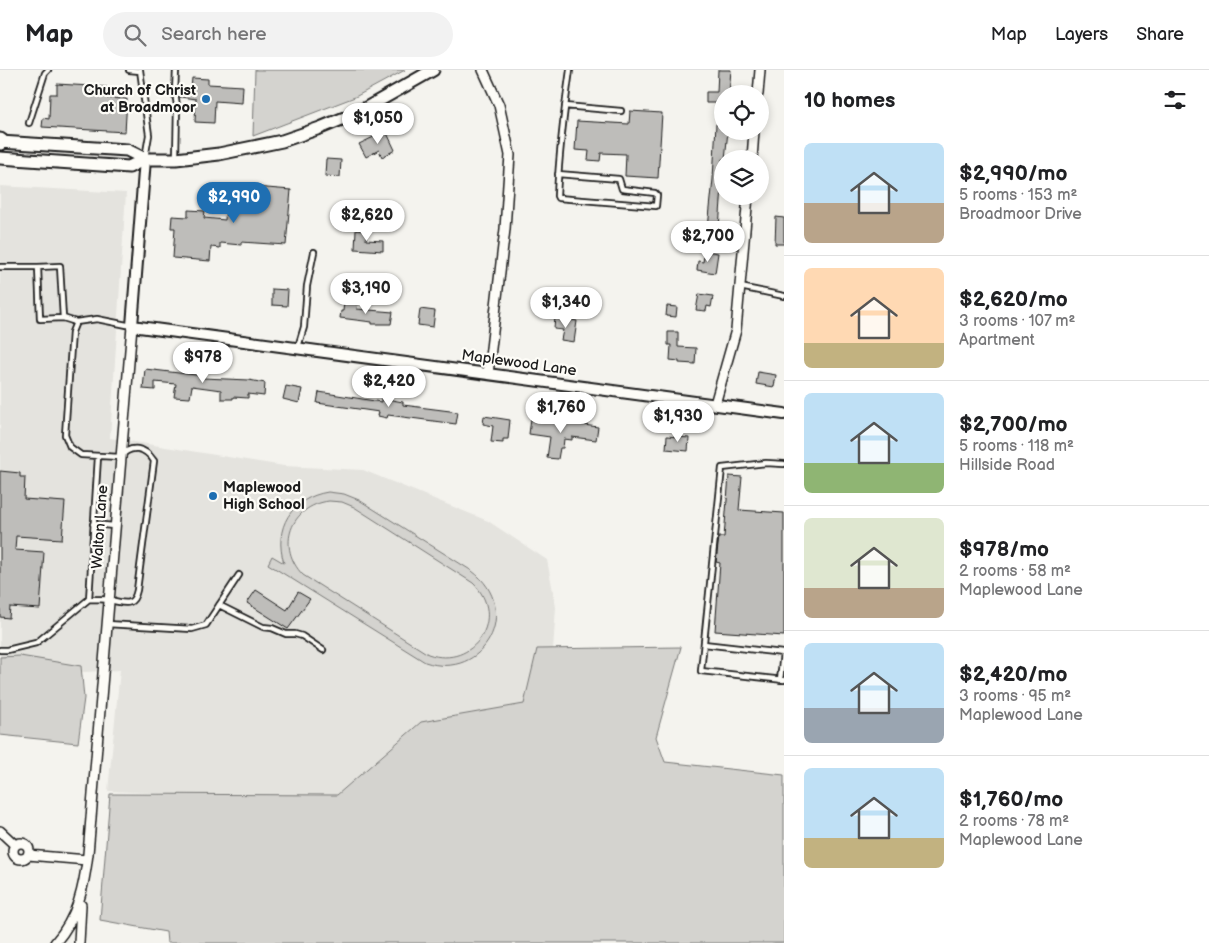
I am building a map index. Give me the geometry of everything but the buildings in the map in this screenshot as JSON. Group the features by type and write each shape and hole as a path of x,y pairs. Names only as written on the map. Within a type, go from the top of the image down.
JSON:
{"main road":[{"path":"0,142 127,150 145,159 176,159 219,154 282,141 320,128 359,112 433,70"},
{"path":"0,158 129,167 145,159"}],"street":[{"path":"483,70 499,105 510,155 505,229 488,374"},
{"path":"759,85 760,70"},
{"name":"Walton Lane","path":"79,943 81,898 88,857 110,600 114,526 145,159"},
{"path":"715,404 736,330 747,205"},
{"name":"Maplewood Lane","path":"132,326 784,414"},
{"path":"0,831 15,846"},
{"path":"15,846 23,843 27,845 29,852"},
{"path":"15,846 14,853 22,859 29,852 88,857"},
{"name":"Walton Lane","path":"55,943 75,913 81,898"}],"lane":[{"path":"29,123 45,73 48,70"},
{"path":"130,70 140,70 149,135 145,159"},
{"path":"176,70 176,159"},
{"path":"558,174 619,180 622,189 658,195 656,206 558,198 558,174 560,140 570,70"},
{"path":"565,106 621,111"},
{"path":"298,348 304,327 307,286 314,252"},
{"path":"0,267 60,266 63,318"},
{"path":"38,267 40,319 63,318 76,322 97,319 132,326"},
{"path":"740,287 784,296"},
{"path":"0,650 36,643 89,599 110,600 125,604 135,598 154,460 149,453 141,449 133,448 125,451 120,457 98,457 81,455 70,447 65,435 72,332 76,322"},
{"path":"89,599 98,457"},
{"path":"704,644 784,653 782,680 701,671 722,468 766,463 784,464"},
{"path":"93,524 114,526"},
{"path":"107,624 192,629 206,625 239,575"},
{"path":"220,605 263,627 272,628 286,634 302,636 323,650"}],"shaded area":[{"path":"255,70 405,70 355,97 253,136"},
{"name":"Maplewood High School","path":"0,186 126,193 110,438 284,466 363,470 488,521 547,560 556,607 543,792 528,811 108,791 120,670 85,672 0,667"},
{"path":"328,492 344,494 359,500 472,571 487,587 494,604 495,622 490,638 479,652 464,662 446,665 425,662 268,564 272,556 284,563 281,550 283,527 295,508 315,495","holes":["329,501 342,502 354,507 473,583 483,596 487,611 486,625 481,637 472,648 459,654 445,657 428,654 303,575 295,564 290,552 291,529 297,519 316,504"]},
{"path":"681,647 656,737 665,762 784,775 784,943 167,943 166,932 100,920 110,794 337,795 421,722 524,704 537,649"},
{"path":"20,656 81,666 84,698 78,743 0,735 0,657"}],"place":[{"name":"Church of Christ at Broadmoor","path":"206,99"},
{"name":"Maplewood High School","path":"213,496"}]}
